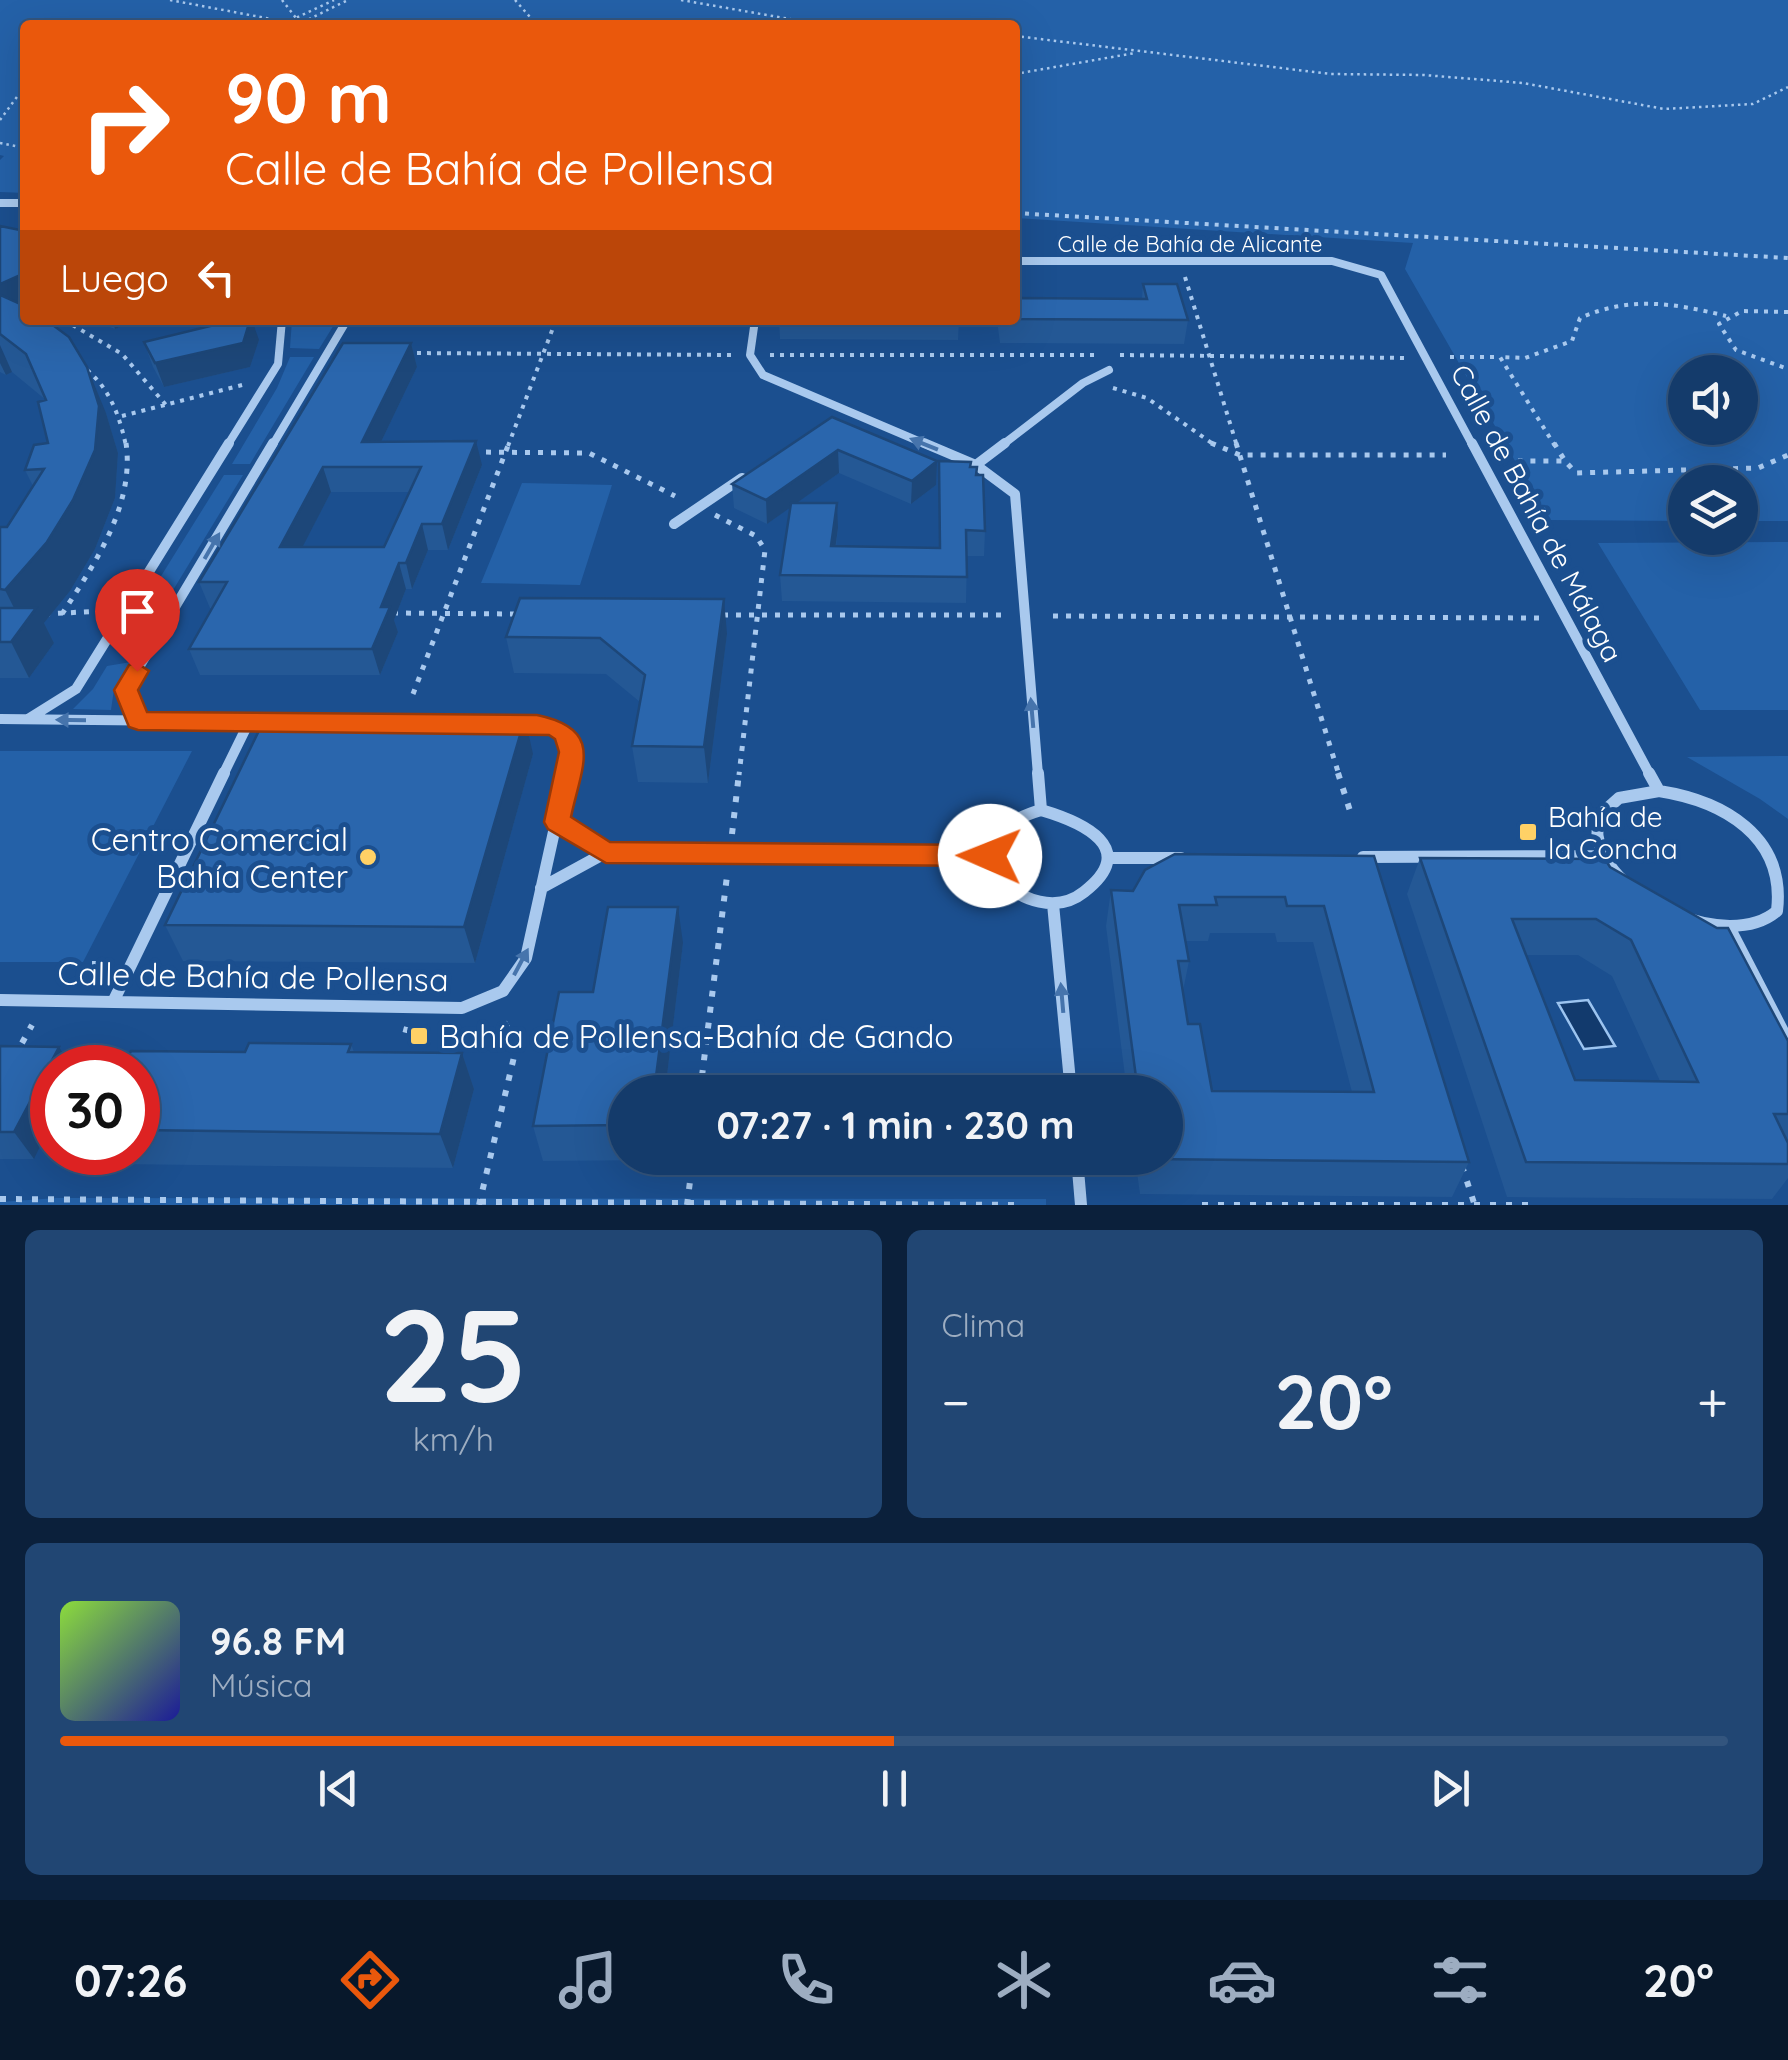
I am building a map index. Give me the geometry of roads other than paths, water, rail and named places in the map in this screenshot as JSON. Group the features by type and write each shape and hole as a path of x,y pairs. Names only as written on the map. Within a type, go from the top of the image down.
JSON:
{"street":[{"name":"Calle de Bahía de Alicante","path":"1020,261 1332,262 1364,267"},
{"name":"Calle de Bahía de Málaga","path":"1364,267 1385,282 1659,791"},
{"path":"28,719 76,689 132,603 278,364 282,325"},
{"path":"138,721 126,690 345,325"},
{"path":"753,325 750,354 763,375 837,413 976,465 1014,494 1042,810"},
{"path":"976,465 1083,383 1110,370"},
{"path":"674,524 748,474"},
{"path":"0,719 284,722"},
{"path":"114,1000 249,722"},
{"name":"Calle de Bahía de Pollensa","path":"0,1000 462,1008 503,991 526,958 572,752 566,734 537,724 501,723"},
{"path":"1659,791 1692,796 1718,806 1783,856 1786,896 1777,911 1760,923 1707,926 1670,916 1639,898 1615,877 1602,856 1596,832 1601,813 1616,799 1659,791"},
{"path":"1042,810 1062,814 1092,829 1108,858 1106,872 1096,887 1079,898 1052,904 1020,894 1005,884 990,856 999,830 1011,820 1042,810"},
{"path":"557,822 606,853"},
{"path":"542,888 606,853 990,856"},
{"path":"1348,857 1602,856"},
{"path":"1108,858 1193,858"},
{"path":"1052,904 1069,1075"},
{"path":"1729,927 1788,1041"},
{"path":"1078,1175 1081,1205"}],"place":[{"name":"Bahía de la Concha","path":"1528,832"},
{"name":"Centro Comercial Bahía Center","path":"368,857"},
{"name":"Bahía de Pollensa-Bahía de Gando","path":"419,1036"}]}
